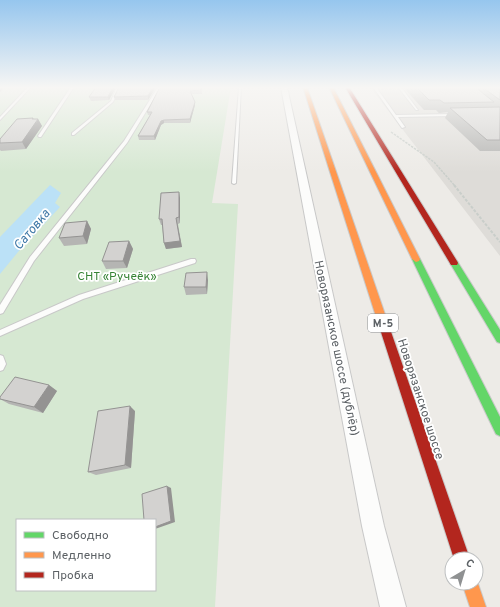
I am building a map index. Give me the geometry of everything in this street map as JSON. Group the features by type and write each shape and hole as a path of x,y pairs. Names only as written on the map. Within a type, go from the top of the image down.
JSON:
{"main road":[{"name":"Новорязанское шоссе","path":"314,115 459,551"},
{"path":"345,115 500,430"},
{"path":"365,115 500,339"},
{"path":"473,591 478,607"}],"street":[{"name":"Новорязанское шоссе (дублёр)","path":"290,115 373,526 393,607"}],"lane":[{"path":"40,136 54,115"},
{"path":"73,134 95,115"},
{"path":"0,311 32,259 126,142 142,115"},
{"path":"234,183 238,115"},
{"path":"395,116 435,115"},
{"path":"395,116 403,127"},
{"path":"0,333 81,297 193,261"},
{"path":"0,359 2,364 0,367"}],"path":[{"path":"391,132 434,162 477,212 500,242"}],"shaded area":[{"path":"392,115 500,115 500,256"}],"green space":[{"name":"СНТ «Ручеёк»","path":"0,115 226,115 212,203 238,204 215,607 0,607"}],"water":[{"name":"Сатовка","path":"50,185 61,193 55,203 60,207 18,252 0,274 0,237"}],"building":[{"path":"150,115 191,115 190,119 161,121 154,136 138,136"},
{"path":"458,115 500,115 500,140 487,140"},
{"path":"33,118 32,119 38,119 22,142 0,143 0,139 17,119"},
{"path":"179,192 179,217 176,218 180,241 164,243 162,219 159,219 161,193"},
{"path":"87,221 83,236 59,238 65,223"},
{"path":"129,241 123,261 102,261 109,242"},
{"path":"207,272 206,287 184,287 186,273"},
{"path":"15,377 49,385 34,407 0,399"},
{"path":"130,406 125,465 88,472 98,411"},
{"path":"167,486 171,521 156,527 156,519 144,519 142,494"}],"traffic: fast":[{"path":"416,259 500,430"},
{"path":"454,263 500,339"}],"traffic: slow":[{"path":"314,115 384,326"},
{"path":"345,115 416,259"},
{"path":"473,591 478,607"}],"traffic: jam":[{"path":"364,115 454,263"},
{"path":"384,326 459,551"}]}
